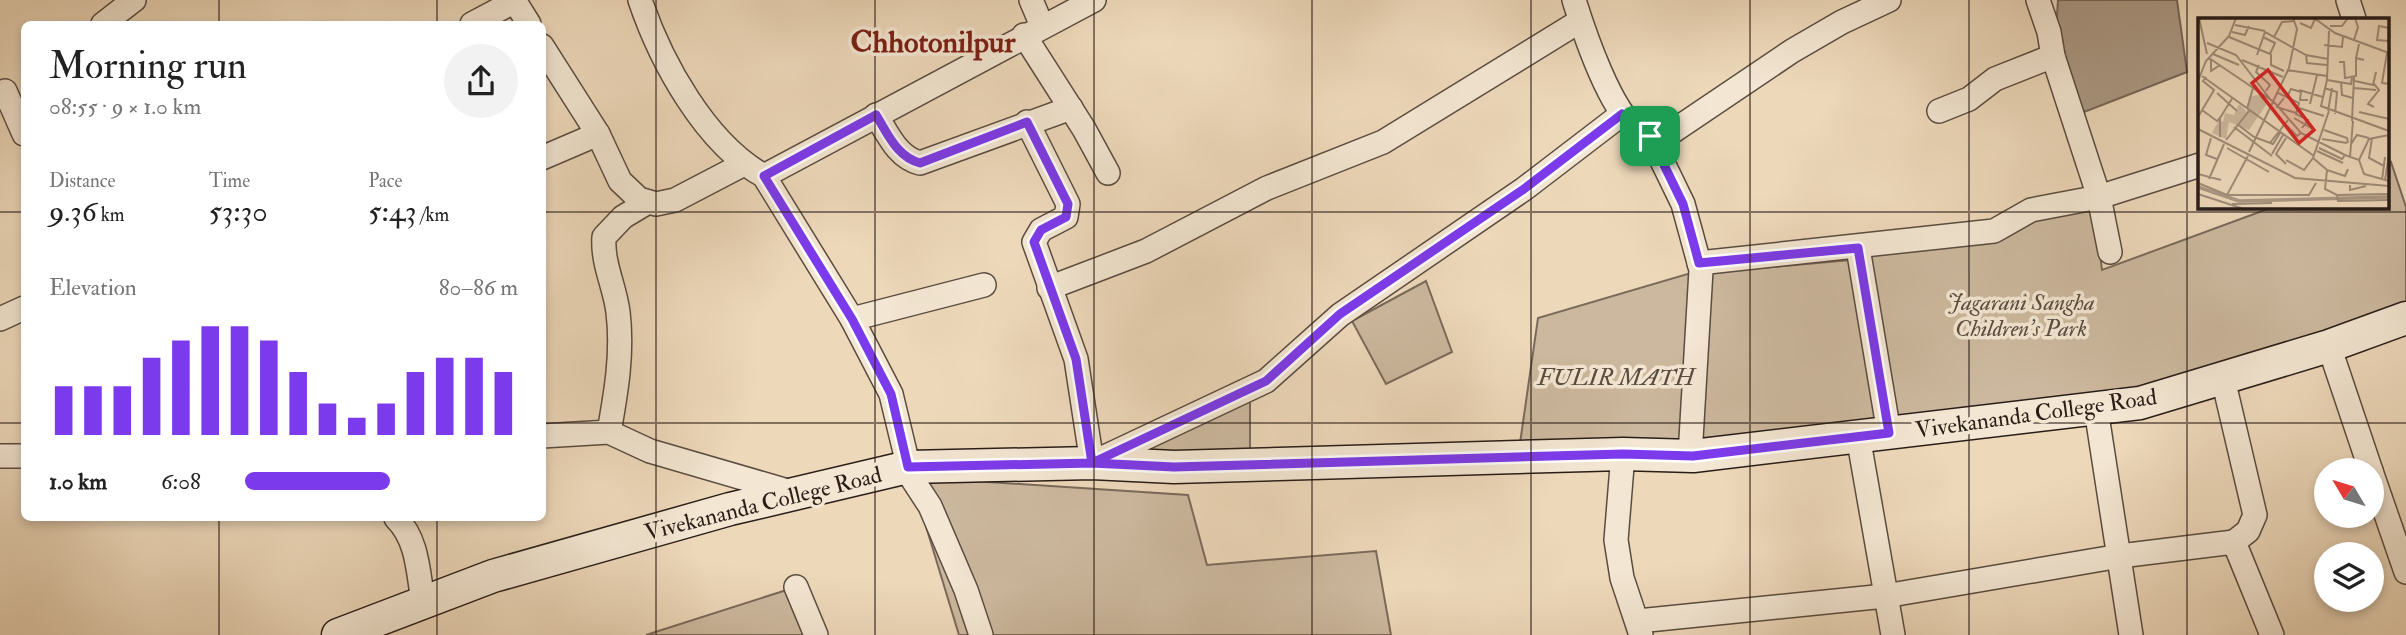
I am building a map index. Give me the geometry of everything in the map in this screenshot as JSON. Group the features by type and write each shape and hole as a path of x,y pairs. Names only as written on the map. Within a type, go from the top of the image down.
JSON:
{"street":[{"path":"107,21 134,0"},
{"path":"640,0 654,40 688,99 754,170 852,319 891,394 908,467 935,518 966,590 981,635"},
{"path":"1031,0 1033,30 1071,108 1108,173"},
{"path":"546,52 598,134 620,181 639,199 656,204 676,200 754,170 876,115 1094,0"},
{"path":"1049,288 1146,251 1267,188 1383,142 1577,11 1586,40 1622,114 1637,130 1650,136 1666,136 1792,51 1842,22 1889,0"},
{"path":"2038,0 2049,32 2053,57 2099,197 2110,252"},
{"path":"2348,0 2354,18"},
{"path":"477,21 514,1 527,21"},
{"path":"1939,111 1969,99 1995,79 2053,57"},
{"path":"10,84 21,123"},
{"path":"876,115 897,149 908,160 920,163 1071,108"},
{"path":"1027,122 1068,204 1066,217 1041,230 1034,242 1078,370 1092,463 1266,381 1340,314 1524,189 1622,114"},
{"path":"546,156 598,134"},
{"path":"1650,136 1683,204 1699,263 1690,456"},
{"path":"1699,263 1858,248 1994,231 2031,210 2099,197 2198,166"},
{"path":"609,432 620,346 618,310 603,250 604,237 623,217 648,202"},
{"path":"1858,248 1889,433"},
{"path":"852,319 984,285"},
{"path":"0,319 21,308"},
{"name":"Vivekananda College Road","path":"350,633 422,601 493,576 690,520 908,467 1092,463 1174,467 1623,454 1690,456 2140,403 2223,379 2277,359 2329,346 2406,318"},
{"path":"2329,346 2367,458"},
{"path":"1623,454 1616,540 1622,578 1640,628 1885,596 2120,556 2234,542 2248,531 2255,515 2223,379"},
{"path":"2096,409 2131,635"},
{"path":"546,436 609,432 650,451 724,471 771,489 798,493"},
{"path":"1858,436 1893,635"},
{"path":"0,456 21,456"},
{"path":"2384,509 2406,572"},
{"path":"399,521 406,528 414,546 422,601"},
{"path":"2234,542 2272,635"},
{"path":"796,587 816,635"}],"green space":[{"name":"Jagarani Sangha Children's Park","path":"2391,162 2406,207 2406,305 2224,375 1690,456 1518,457 1538,318 1701,270 1705,273 1851,260 2094,205 2102,270 2270,208 2388,208 2388,164"},
{"path":"1426,281 1452,352 1386,384 1352,321"},
{"path":"1250,401 1250,460 1120,457"},
{"path":"911,477 1188,495 1207,565 1376,551 1391,635 959,635"},
{"path":"796,587 820,635 646,635"}],"shaded area":[{"path":"2058,0 2177,0 2187,72 2084,112 2054,59"}],"district":[{"name":"Chhotonilpur","path":"933,42"}],"route":[{"path":"1650,136 1637,130 1622,114 1524,189 1340,314 1266,381 1092,463 1076,359 1034,242 1035,236 1041,230 1066,217 1068,204 1027,122 920,163 908,160 897,149 876,115 764,176 852,319 891,394 908,467 1092,463 1174,467 1623,454 1647,457 1693,456 1889,433 1858,248 1699,263 1695,238 1683,204 1650,136"}],"park label":[{"name":"FULIR MATH","path":"1616,377"}]}
